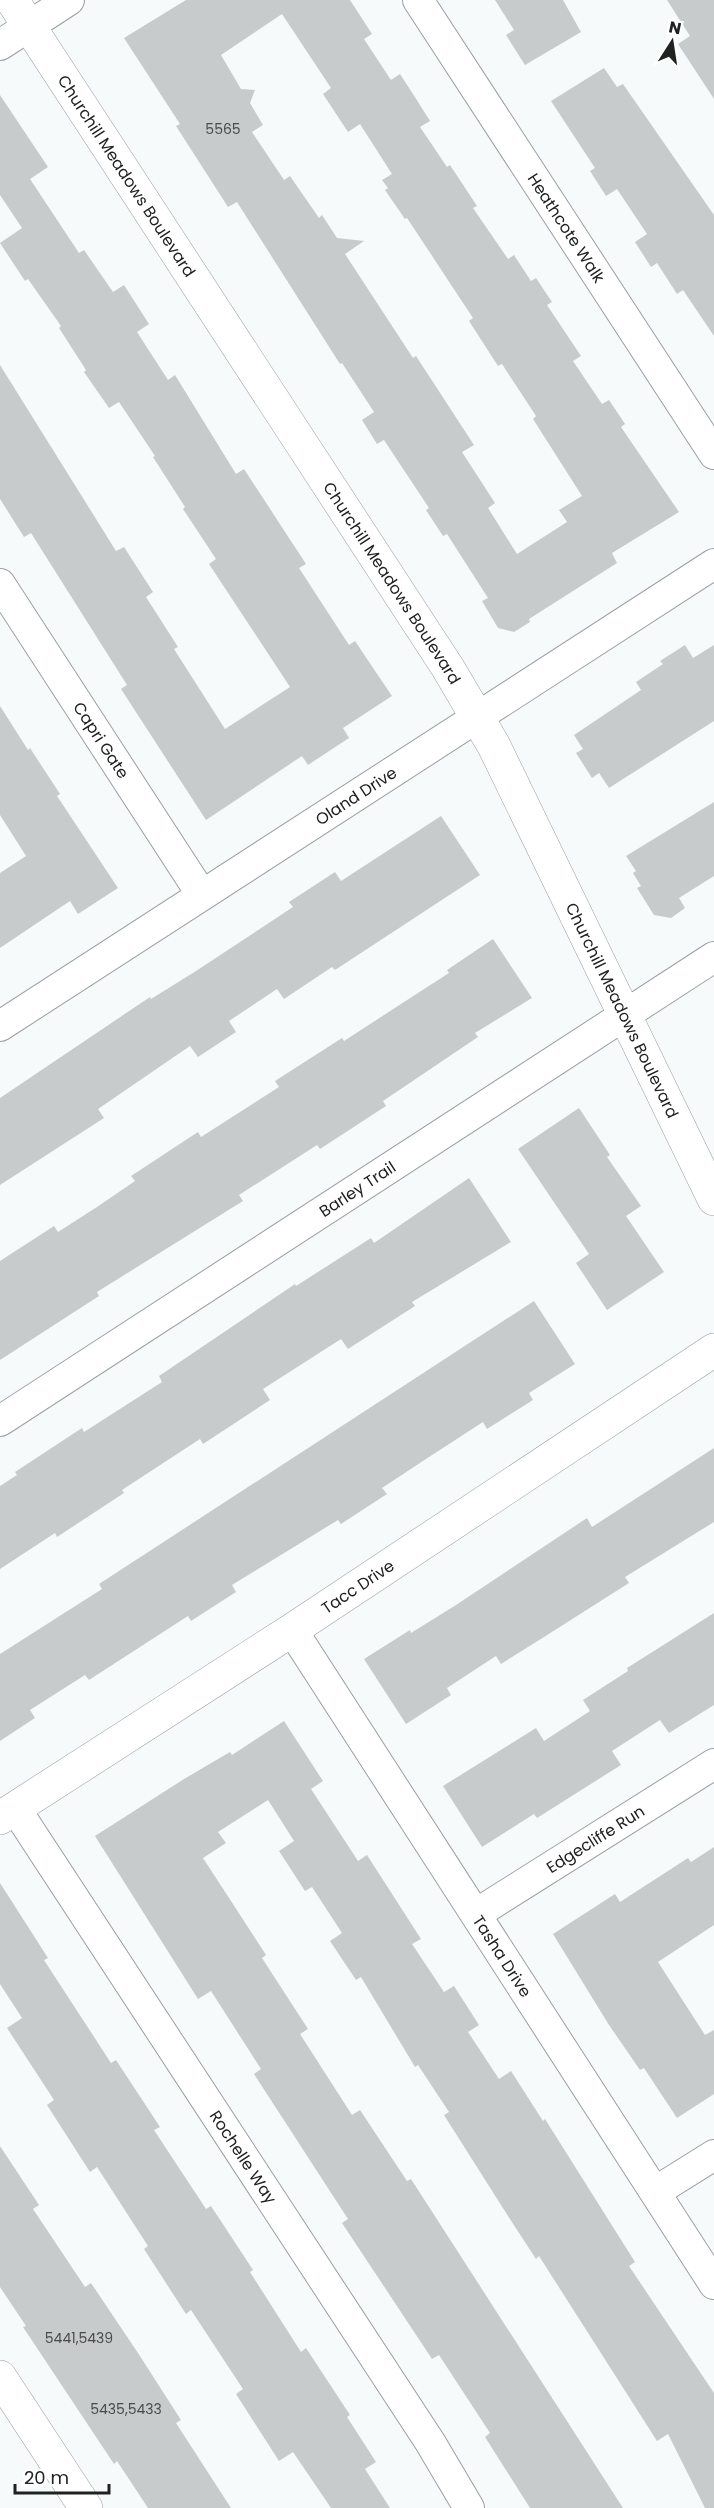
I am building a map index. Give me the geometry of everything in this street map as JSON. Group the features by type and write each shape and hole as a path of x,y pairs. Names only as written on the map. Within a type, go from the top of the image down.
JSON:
{"street":[{"path":"0,45 20,13 69,0"},
{"name":"Heathcote Walk","path":"418,0 714,454"},
{"name":"Churchill Meadows Boulevard","path":"20,13 448,668 494,746 714,1200"},
{"name":"Oland Drive","path":"0,1026 714,564"},
{"name":"Capri Gate","path":"0,584 202,895"},
{"name":"Barley Trail","path":"0,1421 714,957"},
{"name":"Tacc Drive","path":"8,1813 292,1630 714,1350"},
{"name":"Tasha Drive","path":"292,1630 714,2284"},
{"name":"Edgecliffe Run","path":"476,1914 714,1764"},
{"name":"Rochelle Way","path":"8,1813 430,2442 469,2508"},
{"path":"655,2192 714,2155"},
{"path":"0,2377 86,2508"}],"building":[{"path":"186,0 350,0 372,34 364,39 391,80 400,74 430,121 420,127 447,167 450,165 477,206 473,208 508,259 514,255 531,281 536,278 552,302 547,305 581,356 573,361 602,404 609,400 625,424 621,427 679,512 612,553 617,563 529,619 530,622 514,632 498,628 482,601 488,598 447,534 443,536 426,510 429,508 384,440 377,444 362,420 374,412 342,363 340,364 237,202 228,207 176,126 180,124 124,38","holes":["282,14 331,88 323,94 348,132 360,124 392,174 382,180 388,188 385,190 405,219 407,218 473,318 469,321 498,366 502,364 536,416 533,419 582,496 559,510 567,522 517,554 488,508 495,503 462,452 474,445 416,356 413,358 345,254 364,241 337,238 322,215 319,218 290,176 284,180 252,132 263,125 250,103 255,90 241,89 221,55"]},
{"path":"495,0 563,0 581,32 525,65 506,35 514,30"},
{"path":"667,0 714,0 714,99 678,44 690,36"},
{"path":"604,68 617,87 623,84 714,215 714,336 683,290 677,294 657,263 651,267 635,242 647,234 617,189 606,196 590,171 595,168 551,101"},
{"path":"0,95 48,167 30,179 79,253 84,250 113,292 124,285 149,324 137,332 168,380 175,375 236,474 244,469 306,564 299,568 349,645 355,641 392,696 343,728 349,738 308,765 302,756 206,820 121,689 127,685 31,533 24,537 0,499 0,365 116,551 124,547 153,592 146,597 178,647 174,649 225,729 290,687 209,564 216,559 183,509 185,507 153,457 155,456 119,402 109,408 84,372 86,370 59,328 61,326 28,279 25,281 0,243 22,228 0,195"},
{"path":"685,645 693,658 714,645 714,721 609,788 599,773 592,778 576,753 583,749 574,735 641,690 636,682 663,664 660,661"},
{"path":"0,706 60,794 57,796 118,888 78,914 70,901 0,948 0,873 26,856 0,815"},
{"path":"714,802 714,876 679,898 685,908 671,918 654,915 637,888 641,886 633,873 636,871 626,856"},
{"path":"441,816 480,875 335,970 332,967 284,999 277,989 229,1021 236,1032 198,1057 190,1046 98,1109 104,1118 0,1185 0,1098 150,997 151,999 196,971 293,907 289,902 335,872 341,881"},
{"path":"493,939 532,998 475,1033 478,1037 383,1101 386,1106 320,1149 317,1145 239,1195 243,1201 97,1292 99,1296 0,1360 0,1261 54,1226 58,1232 97,1207 135,1181 131,1176 198,1132 201,1137 279,1087 275,1081 342,1038 344,1041 449,973 447,970"},
{"path":"579,1108 610,1155 607,1157 641,1206 626,1216 664,1272 607,1310 576,1263 589,1254 518,1149"},
{"path":"469,1178 511,1242 412,1302 415,1306 348,1349 341,1339 263,1389 270,1400 203,1444 200,1439 122,1490 124,1493 57,1537 55,1533 0,1569 0,1486 17,1475 15,1472 82,1428 84,1432 162,1382 159,1376 295,1284 296,1286 371,1238 374,1243"},
{"path":"534,1301 575,1364 529,1393 533,1400 487,1429 483,1422 382,1488 387,1494 341,1524 338,1520 232,1585 236,1592 191,1621 188,1616 89,1680 85,1675 30,1710 35,1718 0,1741 0,1654 102,1589 99,1584"},
{"path":"714,1448 714,1522 625,1577 629,1583 501,1664 496,1656 447,1688 451,1695 406,1724 364,1659 456,1605 587,1518 592,1527"},
{"path":"714,1613 714,1705 669,1733 660,1720 612,1751 621,1765 537,1818 534,1814 482,1847 443,1786 536,1728 544,1741 590,1711 583,1700 628,1671 627,1668"},
{"path":"284,1721 323,1781 311,1789 358,1861 367,1855 421,1939 412,1944 444,1992 454,1986 479,2025 468,2032 499,2079 511,2071 543,2121 545,2119 635,2262 629,2266 714,2393 714,2508 705,2508 668,2434 657,2441 539,2256 536,2259 508,2216 444,2115 449,2112 418,2065 415,2067 361,1977 356,1980 330,1941 342,1933 312,1887 305,1891 279,1851 294,1841 268,1800 218,1832 226,1843 203,1858 266,1955 262,1958 308,2029 300,2034 352,2115 360,2110 407,2181 411,2179 623,2508 530,2508 485,2437 490,2433 439,2355 432,2359 342,2223 348,2219 254,2074 261,2069 211,1991 198,1999 95,1836 184,1779 230,1752 232,1755"},
{"path":"714,1847 714,1925 658,1962 705,2035 714,2030 714,2094 677,2118 644,2068 640,2070 609,2025 553,1934 615,1894 620,1902 688,1858 691,1862"},
{"path":"0,1883 48,1958 44,1960 111,2063 116,2060 160,2127 154,2130 206,2209 211,2206 253,2270 250,2272 301,2352 306,2348 350,2415 347,2417 376,2462 365,2469 390,2508 331,2508 293,2452 279,2461 236,2394 243,2389 191,2310 186,2314 144,2249 148,2246 97,2167 90,2172 47,2105 54,2100 7,2028 22,2018 0,1984"},
{"path":"0,2146 39,2205 33,2209 85,2287 91,2283 138,2353 181,2420 176,2423 231,2508 148,2508 117,2461 114,2464 23,2327 26,2326 0,2287"}]}
